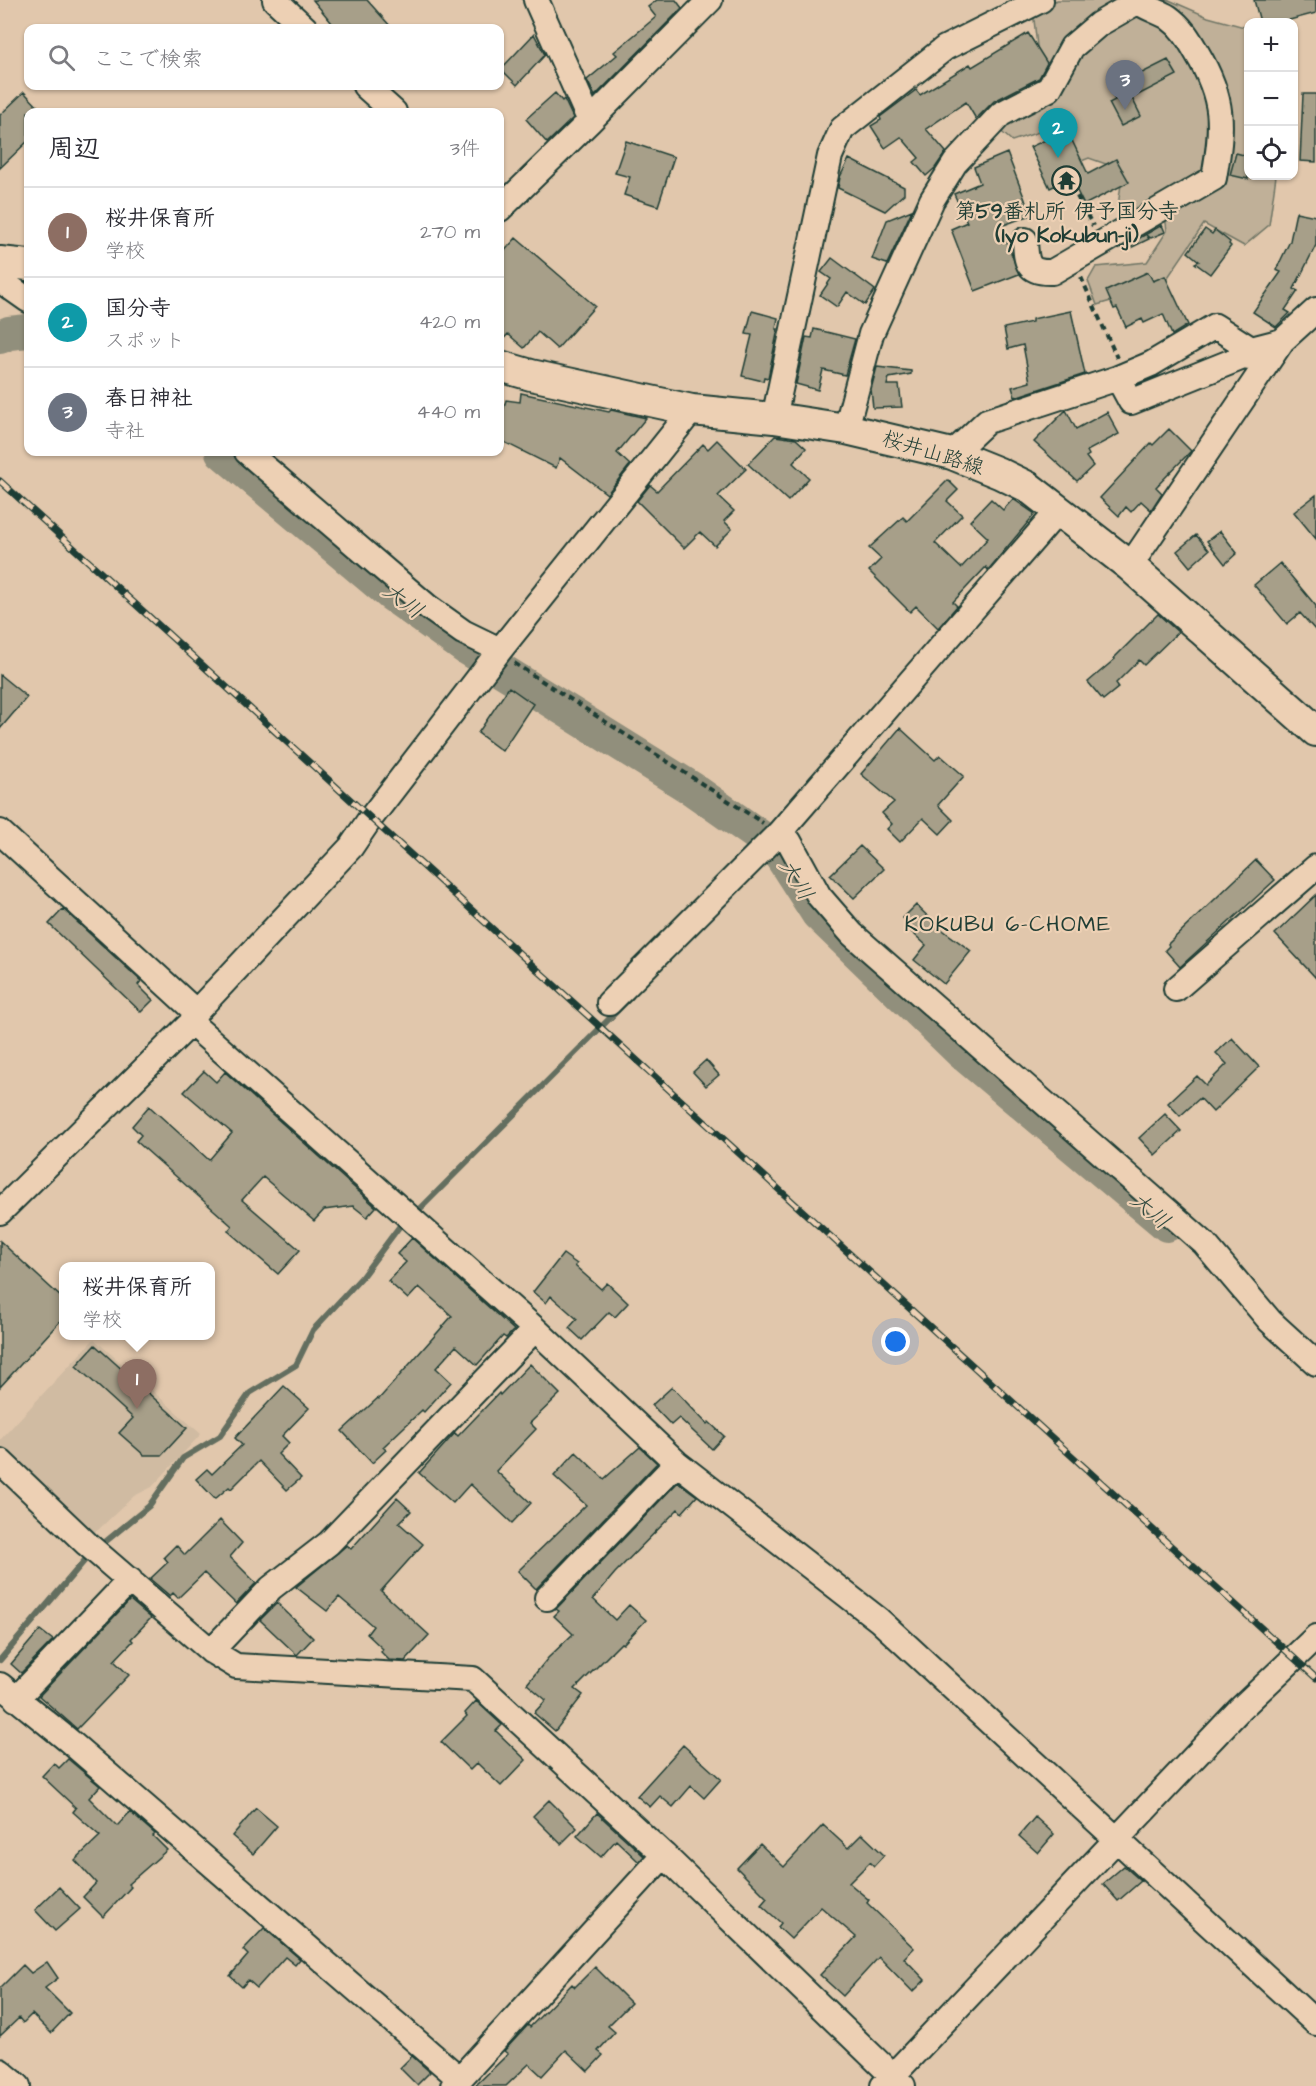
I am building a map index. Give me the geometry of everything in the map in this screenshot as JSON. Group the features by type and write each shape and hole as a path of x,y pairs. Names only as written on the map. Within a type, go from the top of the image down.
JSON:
{"main road":[{"name":"桜井山路線","path":"504,367 692,410 774,418 846,429 952,454 1028,487 1130,566 1316,731"}],"street":[{"path":"274,0 301,24"},
{"path":"536,0 590,122"},
{"path":"774,418 830,156 842,129 945,48 1041,0"},
{"path":"846,429 871,334 932,200 955,163 1001,114 1049,89 1072,47 1099,24 1136,1 1168,17 1185,32 1211,78 1220,105 1221,137 1214,178 1052,272 1039,272 1029,267 1025,240"},
{"path":"504,205 590,122 704,2"},
{"path":"370,90 390,108"},
{"path":"11,263 1,281 24,297"},
{"path":"1130,566 1276,351 1316,310"},
{"path":"952,454 987,421 1122,376 1151,364 1215,326 1251,349 1276,351"},
{"path":"1122,376 1131,402 1243,357 1276,351"},
{"path":"0,1212 193,1018 351,847 500,650 692,410"},
{"path":"252,456 428,607 463,632 500,650"},
{"path":"609,1003 779,833 1058,511"},
{"path":"0,832 193,1018 535,1329 677,1463 879,1620 1316,2023"},
{"path":"779,833 789,841 819,896 852,934 1204,1243 1270,1321 1316,1363"},
{"path":"1176,989 1316,867"},
{"path":"211,1651 271,1588 330,1543 535,1329"},
{"path":"0,1461 87,1544 211,1651 236,1666 473,1679 664,1855 893,2083 1239,1710 1316,1637"},
{"path":"547,1598 677,1463"},
{"path":"130,1580 8,1692 77,1747 456,2082 664,1855"},
{"path":"0,2071 18,2086"}],"path":[{"path":"1072,187 1101,243"},
{"path":"1082,277 1122,376"},
{"path":"500,650 508,660 779,833"}],"shaded area":[{"path":"1057,0 1169,0 1208,17 1244,27 1244,180 1275,180 1269,225 1244,246 1204,224 1162,286 1097,305 1088,281 1096,267 1147,262 1167,231 1165,215 1148,215 1118,206 1123,170 1089,158 1071,165 1051,128 1012,141 980,113 1040,72 1033,11"},
{"path":"93,1340 201,1434 152,1487 134,1496 98,1530 88,1535 0,1450 0,1440"}],"building":[{"path":"313,0 367,0 388,24 333,24"},
{"path":"657,0 676,0 682,8 595,96 587,80 617,55 614,52 656,17 648,7"},
{"path":"1254,0 1316,0 1316,13 1297,18 1259,18"},
{"path":"1028,33 1047,63 1039,78 994,101 976,119 966,102 926,129 946,152 926,176 914,162 919,158 901,137 885,148 871,126 881,120 880,117 916,90 920,95 970,64 972,67"},
{"path":"534,34 545,55 517,85 504,72 504,66"},
{"path":"1168,60 1177,75 1132,98 1141,116 1121,126 1109,103 1115,100 1110,89"},
{"path":"24,92 39,108 24,108 24,145 0,168 0,115"},
{"path":"555,93 562,101 564,99 573,118 547,143 526,119"},
{"path":"1303,94 1316,94 1316,162 1300,161"},
{"path":"1067,130 1088,174 1116,159 1129,182 1084,205 1073,183 1059,190 1056,185 1050,188 1030,147"},
{"path":"626,141 674,157 658,206 624,195 630,177 615,173"},
{"path":"1007,153 1031,215 1001,226 1019,274 975,291 951,229 967,222 954,194 980,183 974,167"},
{"path":"1236,153 1244,155 1244,178 1230,175"},
{"path":"849,159 904,187 904,194 885,211 838,188 840,177"},
{"path":"912,210 887,264 872,259 887,220"},
{"path":"1296,212 1316,216 1316,245 1294,289 1298,291 1285,310 1290,313 1276,327 1253,312 1281,272 1276,270 1290,241"},
{"path":"1162,225 1165,232 1151,238 1147,236 1149,239 1124,251 1122,248"},
{"path":"1205,229 1212,234 1215,230 1230,242 1231,246 1210,274 1195,263 1199,261 1188,252"},
{"path":"516,238 595,306 557,349 538,332 524,348 508,334 504,338 504,252"},
{"path":"832,258 875,290 865,305 847,292 837,307 820,295 831,279 821,272"},
{"path":"1148,272 1153,281 1165,276 1188,325 1172,335 1163,314 1144,323 1142,319 1126,327 1106,291"},
{"path":"752,311 778,318 776,329 778,329 768,378 764,377 763,381 742,376 752,335 746,334"},
{"path":"1071,311 1085,374 1015,397 1012,387 1030,382 1023,345 1008,349 1004,328 1032,322 1032,319"},
{"path":"814,329 855,339 845,375 823,370 818,390 796,384 806,337 812,338"},
{"path":"877,367 911,371 911,374 889,378 887,385 899,385 902,407 873,408 871,389"},
{"path":"521,393 646,418 617,453 630,465 607,494 560,458 556,468 504,442 506,400 520,402"},
{"path":"1066,410 1076,429 1107,412 1119,434 1087,451 1089,455 1086,457 1093,466 1077,481 1034,442"},
{"path":"1169,429 1191,451 1156,487 1162,493 1151,510 1141,501 1131,512 1126,507 1119,516 1100,498 1151,443 1153,445"},
{"path":"775,436 796,439 806,448 793,463 809,478 788,501 748,464"},
{"path":"717,440 746,469 718,496 734,511 724,521 732,529 715,546 700,532 684,548 637,501 650,485 657,491 703,444 708,449"},
{"path":"948,480 958,490 947,501 962,515 935,543 961,568 988,538 970,521 991,499 1003,510 1013,499 1035,514 988,570 986,567 953,602 957,606 938,628 916,606 910,612 869,571 881,559 869,548 903,517 907,521"},
{"path":"1316,495 1316,539 1294,512"},
{"path":"1220,531 1237,553 1225,564 1207,541"},
{"path":"1196,535 1209,550 1190,567 1177,551"},
{"path":"1280,563 1316,606 1316,631 1300,613 1287,624 1254,585"},
{"path":"1158,614 1178,632 1144,665 1139,660 1116,683 1119,687 1103,700 1088,682 1115,659"},
{"path":"0,675 27,697 0,729"},
{"path":"509,687 533,704 502,751 478,733"},
{"path":"900,728 935,760 940,755 964,776 938,805 953,820 940,834 923,818 900,842 887,829 892,824 882,813 894,802 861,774"},
{"path":"860,846 884,869 854,898 830,875"},
{"path":"1256,860 1275,880 1180,967 1165,950 1168,944"},
{"path":"1316,895 1316,978 1275,934"},
{"path":"916,905 940,928 971,951 944,984 914,960 926,945 906,927 909,924 903,918"},
{"path":"63,909 141,981 138,985 153,1000 141,1012 49,924"},
{"path":"1232,1038 1259,1067 1213,1112 1200,1098 1180,1116 1168,1103 1197,1076 1206,1085 1227,1064 1216,1053"},
{"path":"706,1060 719,1075 706,1086 693,1072"},
{"path":"204,1071 216,1082 225,1072 376,1207 367,1217 353,1206 324,1210 314,1221 263,1177 242,1200 300,1250 278,1274 228,1231 232,1226 136,1141 141,1135 132,1126 149,1106 209,1160 232,1133 184,1092"},
{"path":"1165,1114 1181,1131 1155,1155 1139,1138"},
{"path":"412,1238 514,1330 506,1338 503,1336 477,1365 456,1346 436,1368 451,1382 424,1412 422,1410 383,1447 386,1450 372,1463 342,1431 379,1399 452,1316 419,1287 408,1299 388,1281 406,1262 397,1254"},
{"path":"0,1241 59,1295 59,1322 0,1387"},
{"path":"563,1254 577,1264 575,1266 601,1289 607,1283 628,1303 615,1317 609,1312 582,1340 569,1328 577,1319 551,1296 546,1303 533,1292"},
{"path":"95,1345 187,1428 162,1455 144,1455 119,1433 133,1418 76,1366"},
{"path":"530,1364 560,1394 530,1423 536,1429 496,1471 531,1503 512,1523 470,1484 453,1503 419,1473 455,1433 458,1436"},
{"path":"284,1386 309,1408 282,1436 289,1443 278,1454 301,1478 287,1490 259,1461 231,1489 229,1487 215,1499 196,1479 207,1469 212,1474 242,1445 235,1438"},
{"path":"672,1387 707,1424 709,1422 724,1436 712,1449 679,1418 671,1425 652,1405"},
{"path":"640,1447 657,1463 536,1589 518,1571 586,1505 554,1476 576,1452 604,1479"},
{"path":"678,1482 697,1496 682,1513 678,1509 615,1573 593,1599 615,1620 629,1605 646,1620 575,1689 583,1695 555,1731 534,1713 546,1700 527,1684 548,1658 573,1634 554,1616 559,1611 556,1609"},
{"path":"397,1498 411,1511 399,1523 423,1544 381,1591 429,1635 405,1661 389,1660 381,1652 383,1649 367,1634 373,1626 339,1597 327,1611 296,1587 347,1545 351,1549"},
{"path":"220,1520 242,1543 230,1557 256,1583 236,1604 204,1573 178,1598 173,1593 170,1596 150,1579 168,1562 164,1557 176,1545 185,1555"},
{"path":"130,1600 151,1618 114,1661 129,1675 77,1729 39,1696"},
{"path":"277,1603 313,1638 297,1655 260,1620"},
{"path":"40,1630 53,1640 21,1673 11,1664"},
{"path":"476,1701 502,1725 496,1731 526,1760 501,1786 477,1763 470,1770 441,1742 467,1716 465,1713"},
{"path":"683,1745 721,1779 704,1798 691,1786 673,1807 660,1796 650,1807 637,1796"},
{"path":"68,1759 100,1786 89,1798 117,1826 130,1812 155,1834 153,1836 167,1850 128,1884 131,1887 103,1917 83,1897 96,1883 75,1860 100,1836 73,1812 76,1808 42,1776 54,1763 59,1768"},
{"path":"549,1800 577,1828 561,1844 533,1816"},
{"path":"256,1808 277,1826 253,1854 232,1836"},
{"path":"597,1813 644,1856 639,1862 616,1840 601,1857 577,1836"},
{"path":"1035,1817 1054,1834 1038,1853 1019,1836"},
{"path":"823,1825 848,1848 862,1834 884,1855 874,1866 870,1862 849,1883 869,1900 867,1903 914,1948 904,1958 925,1980 913,1992 879,1957 843,1996 820,1975 856,1937 821,1907 791,1939 778,1927 781,1923 761,1905 767,1898 737,1868 760,1844 784,1867"},
{"path":"1124,1866 1141,1881 1118,1901 1103,1884"},
{"path":"59,1887 80,1909 55,1931 35,1910"},
{"path":"264,1928 300,1959 295,1965 285,1957 257,1988 248,1980 242,1987 230,1976 248,1955 243,1950"},
{"path":"47,1962 58,1978 45,1988 70,2013 51,2033 32,2014 23,2023 19,2018 0,2036 0,1988 23,1965 31,1973"},
{"path":"595,1967 631,2003 608,2026 615,2032 598,2051 603,2055 588,2071 566,2050 542,2076 529,2064 506,2086 475,2086 508,2054 504,2051 528,2025 530,2027 572,1984 575,1987"},
{"path":"412,2056 430,2072 417,2085 400,2068"}],"waterway":[{"name":"大川","path":"0,337 9,333 24,331"},
{"name":"大川","path":"227,456 392,595 466,648 691,788 775,847 818,914 961,1052 1167,1225"},
{"path":"414,1215 631,997"},
{"path":"99,1547 149,1506 183,1458 220,1436 250,1393 296,1365 313,1330 361,1278 399,1227 406,1222"},
{"path":"0,1660 91,1553"}],"railway":[{"path":"0,481 1316,1678"}],"place":[{"name":"春日神社","path":"1125,110"},
{"name":"国分寺","path":"1058,158"},
{"name":"第59番札所 伊予国分寺 (Iyo Kokubun-ji)","path":"1067,180"},
{"name":"桜井保育所","path":"137,1409"}],"district":[{"name":"KOKUBU 6-CHOME","path":"1008,924"}]}
